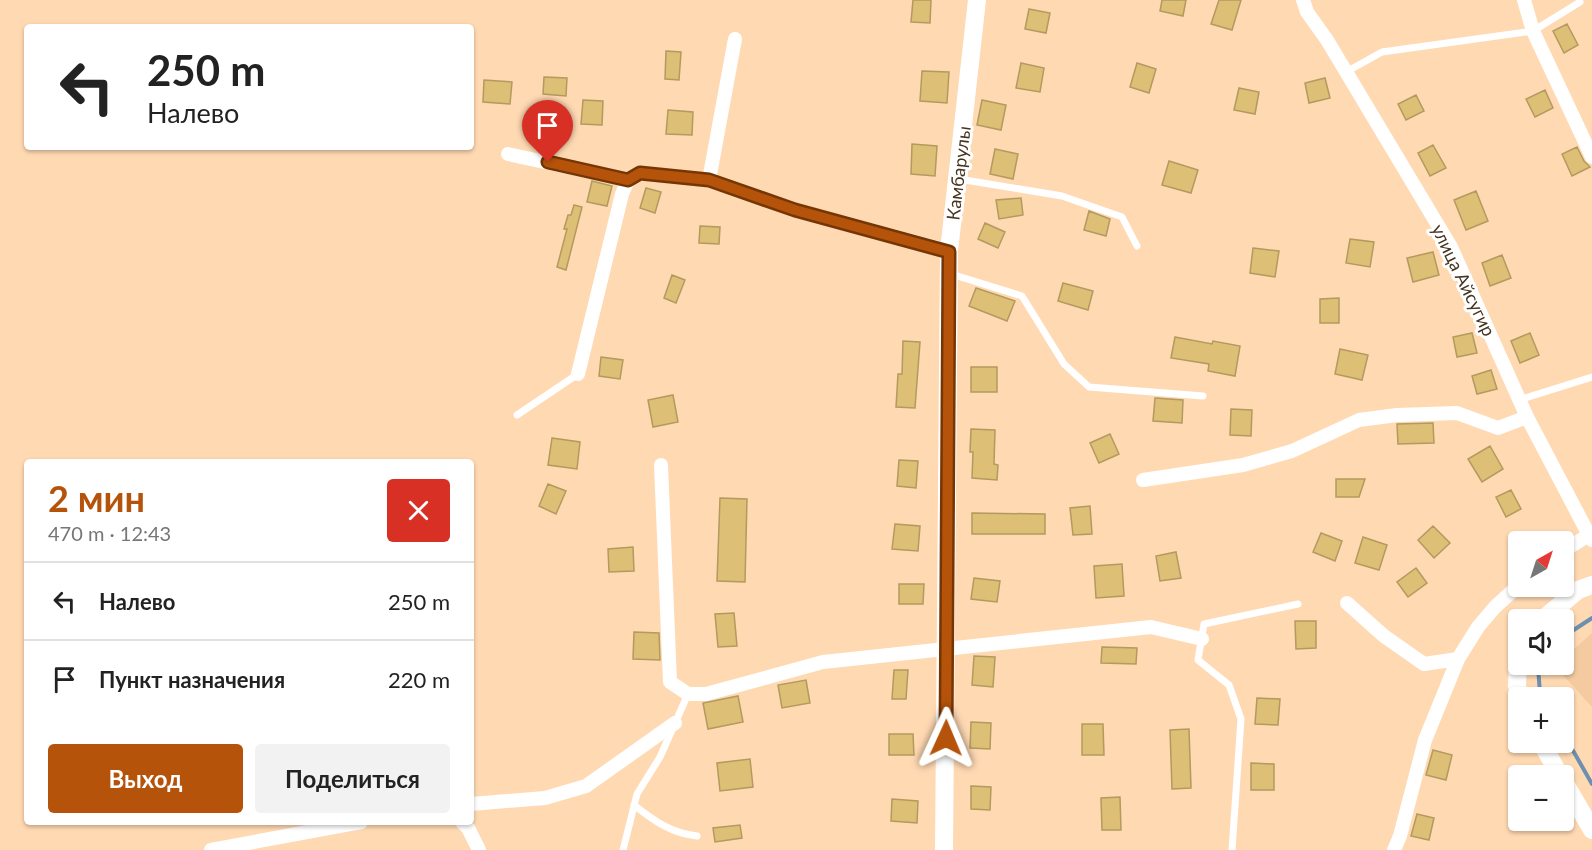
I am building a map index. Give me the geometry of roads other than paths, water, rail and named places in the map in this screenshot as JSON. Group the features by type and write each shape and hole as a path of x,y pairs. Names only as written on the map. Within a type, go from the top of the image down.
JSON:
{"street":[{"name":"Камбарулы","path":"944,850 948,273 978,0"},
{"name":"улица Айсугир","path":"1303,0 1307,12 1346,72 1451,247 1527,417 1591,537"},
{"path":"1524,0 1533,31 1592,157"},
{"path":"709,180 735,39"},
{"path":"508,154 628,180"},
{"path":"578,374 622,194 628,180 640,173 709,180 795,210 949,252"},
{"path":"1143,480 1243,465 1292,451 1359,420 1397,414 1457,413 1498,428 1527,417"},
{"path":"661,465 670,682 688,694 706,694 823,662 947,648 1151,627 1202,639"},
{"path":"1574,546 1591,537"},
{"path":"1555,609 1578,590 1592,585"},
{"path":"1394,850 1400,836 1425,740 1458,659 1483,621 1508,595"},
{"path":"1347,603 1384,636 1424,664 1458,659"},
{"path":"474,804 545,798 586,786 675,723"},
{"path":"1574,799 1592,830"},
{"path":"211,850 345,825"},
{"path":"465,825 479,850"}],"lane":[{"path":"1346,72 1382,52 1533,31 1580,2"},
{"path":"957,178 1062,196 1122,217 1137,246"},
{"path":"948,273 1022,296 1064,364 1089,387 1203,396"},
{"path":"517,415 578,374"},
{"path":"1519,400 1592,377"},
{"path":"1232,850 1241,720 1229,685 1198,660 1204,624 1298,604"},
{"path":"623,850 637,794 660,757 688,694"},
{"path":"634,805 656,822 681,834 697,836"}],"waterway":[{"path":"1574,630 1592,618"},
{"path":"1539,675 1540,687"},
{"path":"1574,752 1592,784"}]}
